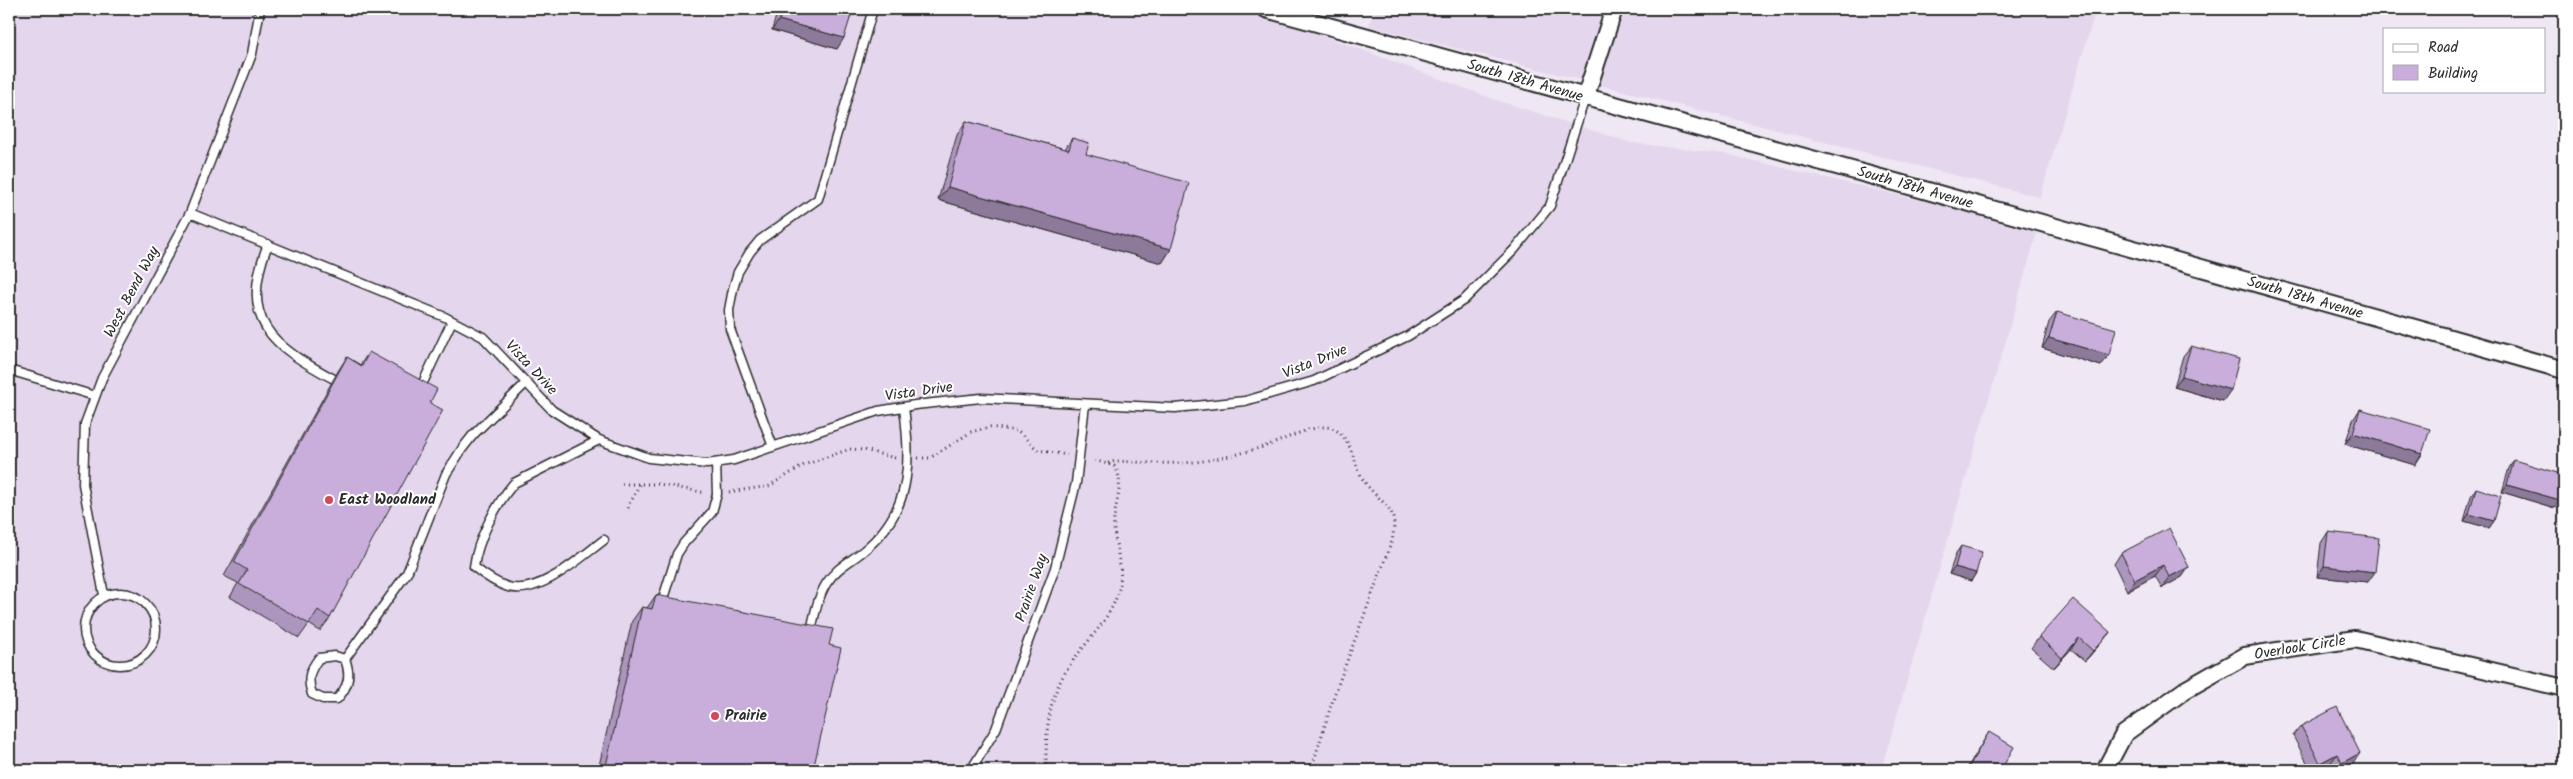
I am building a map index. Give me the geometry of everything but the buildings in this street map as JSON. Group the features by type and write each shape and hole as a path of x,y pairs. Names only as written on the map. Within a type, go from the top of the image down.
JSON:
{"street":[{"name":"South 18th Avenue","path":"1266,9 1917,188 2564,370"},
{"path":"1585,98 1614,9"},
{"name":"Overlook Circle","path":"2105,770 2124,734 2186,690 2245,656 2355,639 2564,688"}],"lane":[{"name":"West Bend Way","path":"104,595 83,484 85,424 95,396 190,213 252,54 260,9"},
{"path":"773,446 730,329 729,310 733,289 738,272 760,240 818,199 873,9"},
{"name":"Vista Drive","path":"190,213 452,321 483,337 552,410 598,440 649,458 707,464 734,460 848,420 904,407 981,398 1175,408 1245,401 1314,380 1408,336 1464,300 1514,250 1550,206 1585,98"},
{"path":"268,244 256,284 259,310 264,322 285,350 298,360 334,379"},
{"path":"416,397 452,321"},
{"path":"9,370 95,396"},
{"path":"345,659 407,573 442,482 462,449 473,435 526,383"},
{"name":"Prairie Way","path":"971,770 996,729 1055,568 1076,483 1085,404"},
{"path":"809,640 819,600 825,585 835,571 862,552 879,535 897,509 907,483 908,459 904,407"},
{"path":"598,440 514,483 505,494 476,549 474,568 490,579 510,587 525,586 548,580 604,540"},
{"path":"660,611 677,554 684,542 712,512 718,494 716,463"},
{"path":"116,592 128,593 140,598 149,606 154,617 156,629 154,641 148,652 139,660 128,665 110,664 94,655 87,646 83,623 87,611 94,602 104,595 116,592"},
{"path":"336,656 345,659 350,674 345,691 337,699 323,699 312,694 308,680 312,667 319,658 336,656"}],"path":[{"path":"622,484 640,483 718,494 746,491 768,486 804,465 850,449 864,450 885,457 930,458 971,432 990,427 1017,432 1034,448 1046,453 1108,463 1116,469 1119,482 1113,531 1120,568 1120,588 1106,619 1072,661 1059,684 1046,726 1046,770"},
{"path":"1108,463 1116,461 1182,463 1200,461 1249,451 1304,432 1327,427 1334,429 1347,442 1360,476 1396,519 1392,541 1335,692 1311,770"},
{"path":"628,508 640,483"}],"shaded area":[{"path":"9,9 1235,9 1294,26 1496,100 1632,143 1725,154 1953,208 2037,233 1881,770 9,770"},
{"path":"1374,9 2096,9 2040,197 1369,26"}],"place":[{"name":"East Woodland","path":"329,500"},
{"name":"Prairie","path":"715,716"}]}
